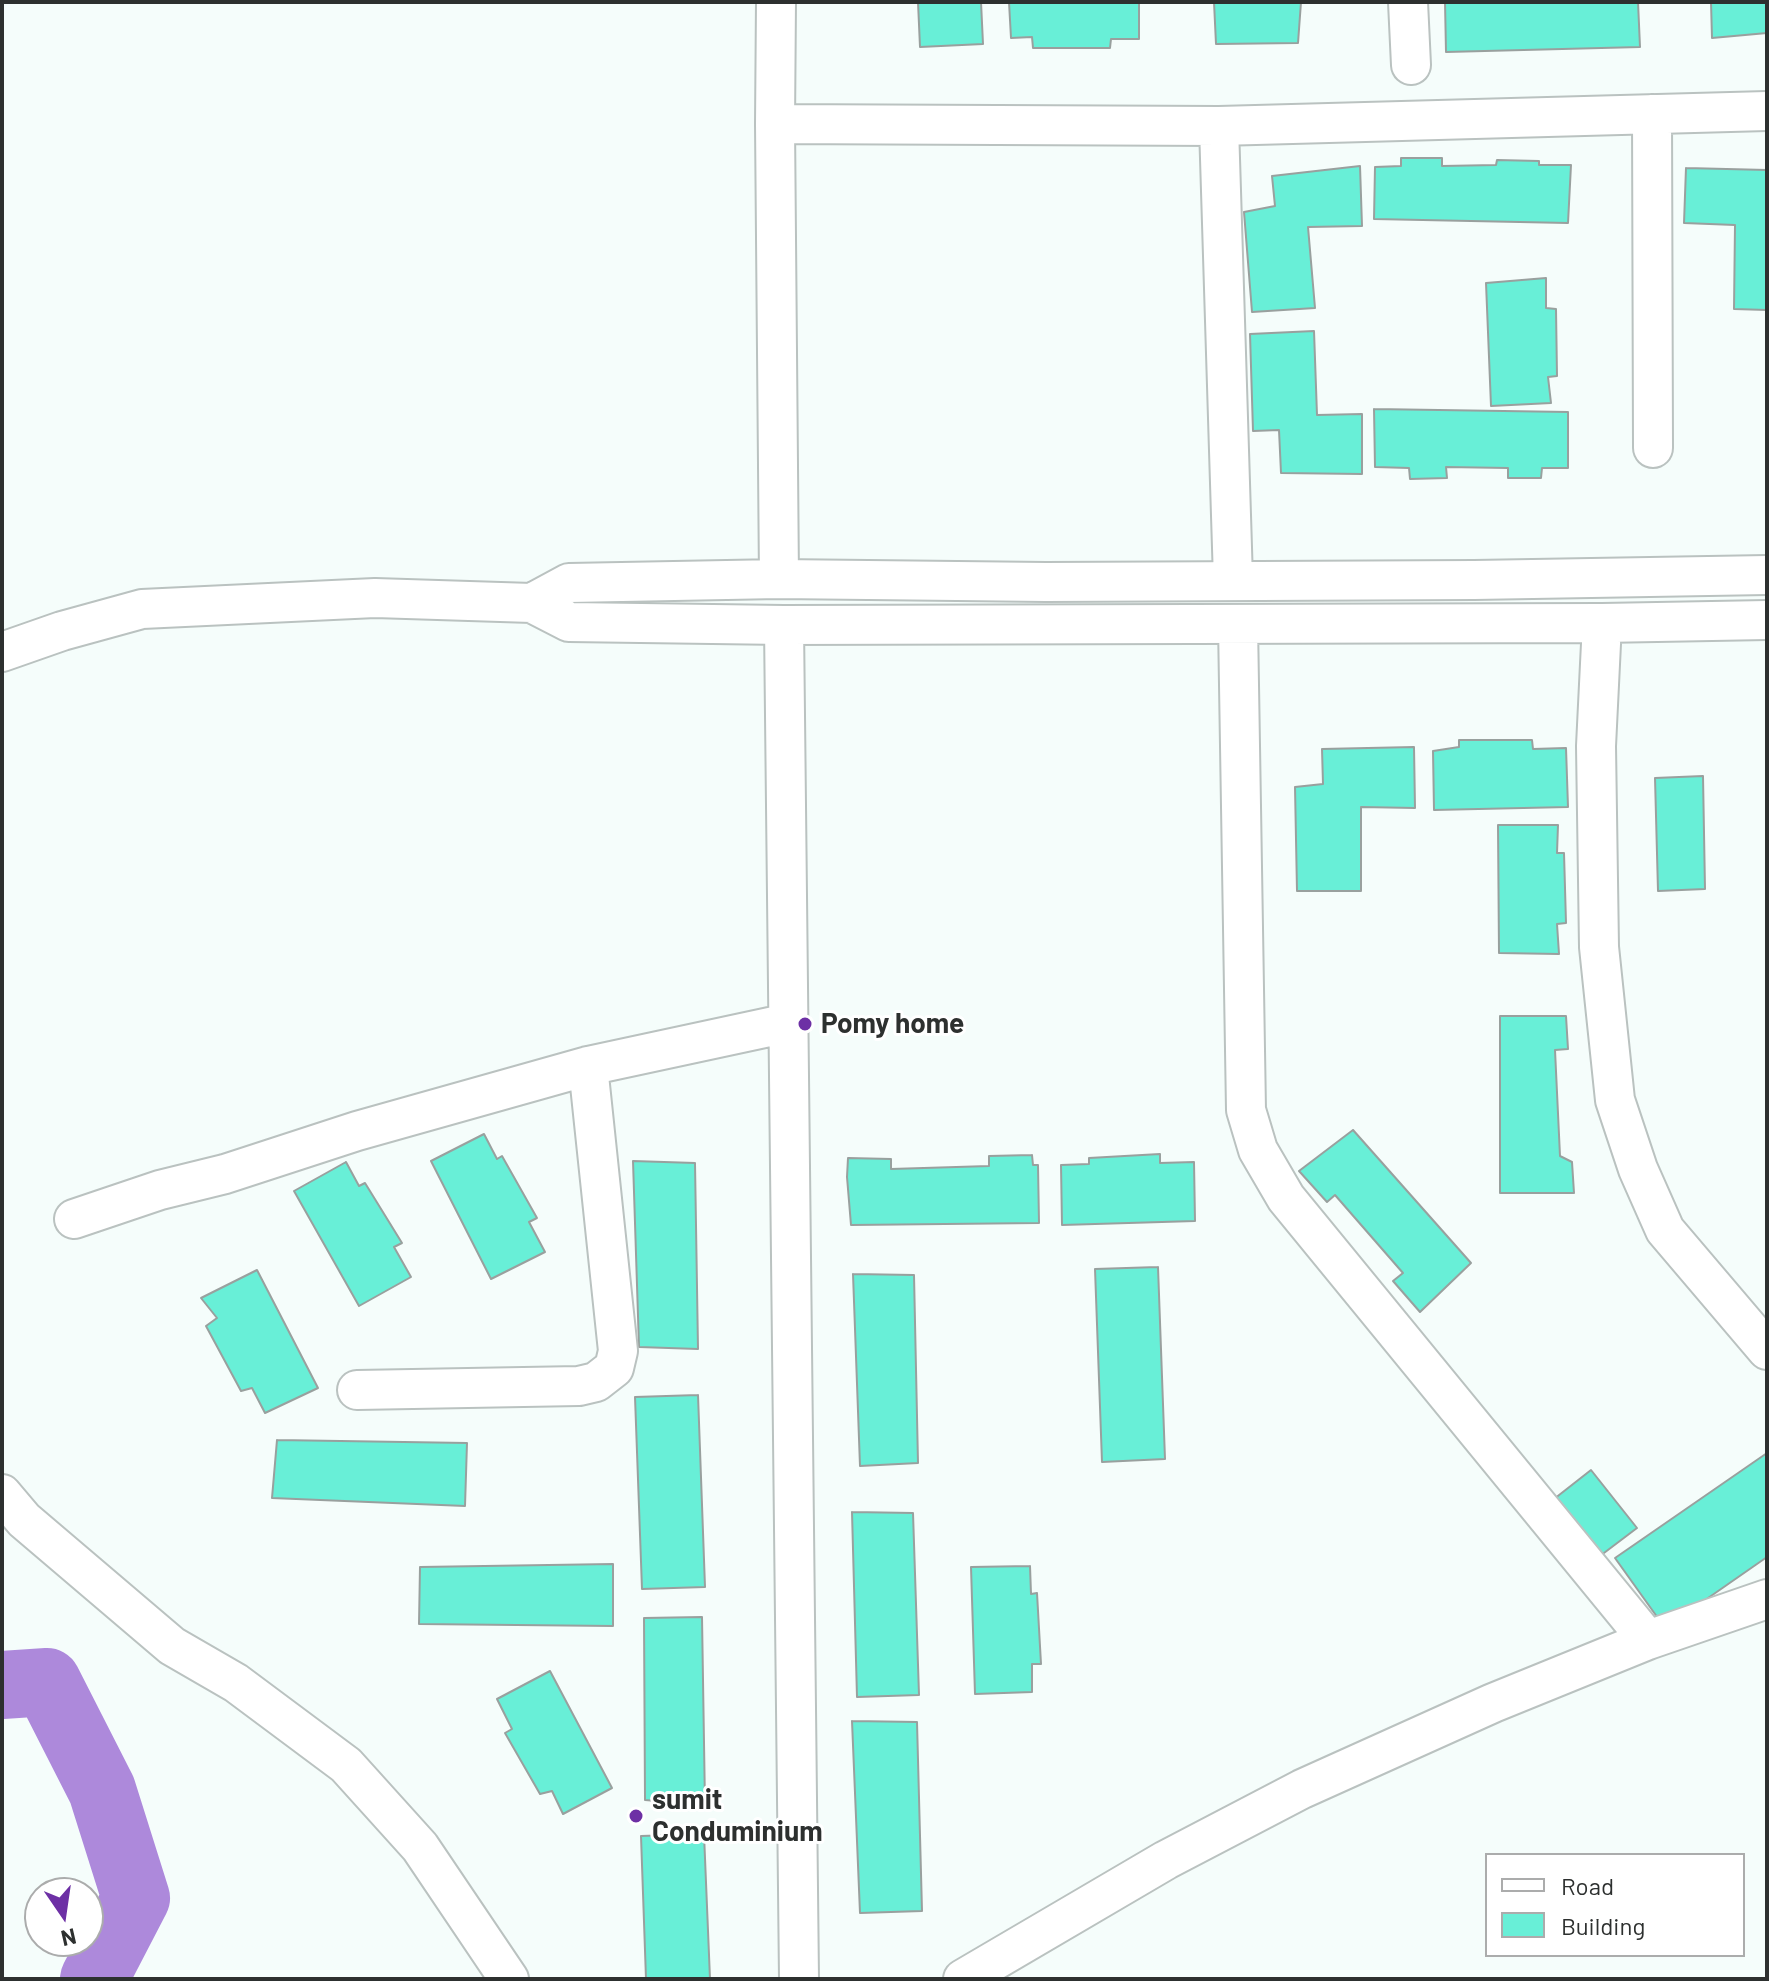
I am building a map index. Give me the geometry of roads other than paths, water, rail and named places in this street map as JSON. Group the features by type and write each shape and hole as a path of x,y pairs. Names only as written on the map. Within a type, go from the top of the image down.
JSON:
{"street":[{"path":"776,2 779,579"},
{"path":"1408,2 1411,65"},
{"path":"775,124 1219,126 1767,111"},
{"path":"1652,114 1653,448"},
{"path":"1219,126 1233,580"},
{"path":"532,603 569,583 779,579 1046,582 1474,580 1748,575 1729,620"},
{"path":"569,583 569,622"},
{"path":"2,652 62,631 142,609 375,598 532,603 569,622 784,625 1767,620"},
{"path":"1602,623 1596,746 1599,947 1615,1100 1638,1169 1665,1230 1767,1350"},
{"path":"1238,624 1246,1110 1258,1150 1286,1198 1648,1640"},
{"path":"784,625 799,1979"},
{"path":"74,1219 357,1131 588,1066 788,1023"},
{"path":"357,1390 579,1386 596,1382 614,1368 618,1351 588,1066"},
{"path":"2,1494 24,1520 172,1646 236,1683 346,1765 420,1847 509,1979"},
{"path":"963,1979 1166,1860 1302,1789 1493,1703 1648,1640 1767,1599"}],"waterway":[{"path":"2,1685 47,1682 102,1790 136,1898 94,1979"}],"place":[{"name":"Pomy home","path":"805,1024"},
{"name":"sumit Conduminium","path":"636,1816"}]}
